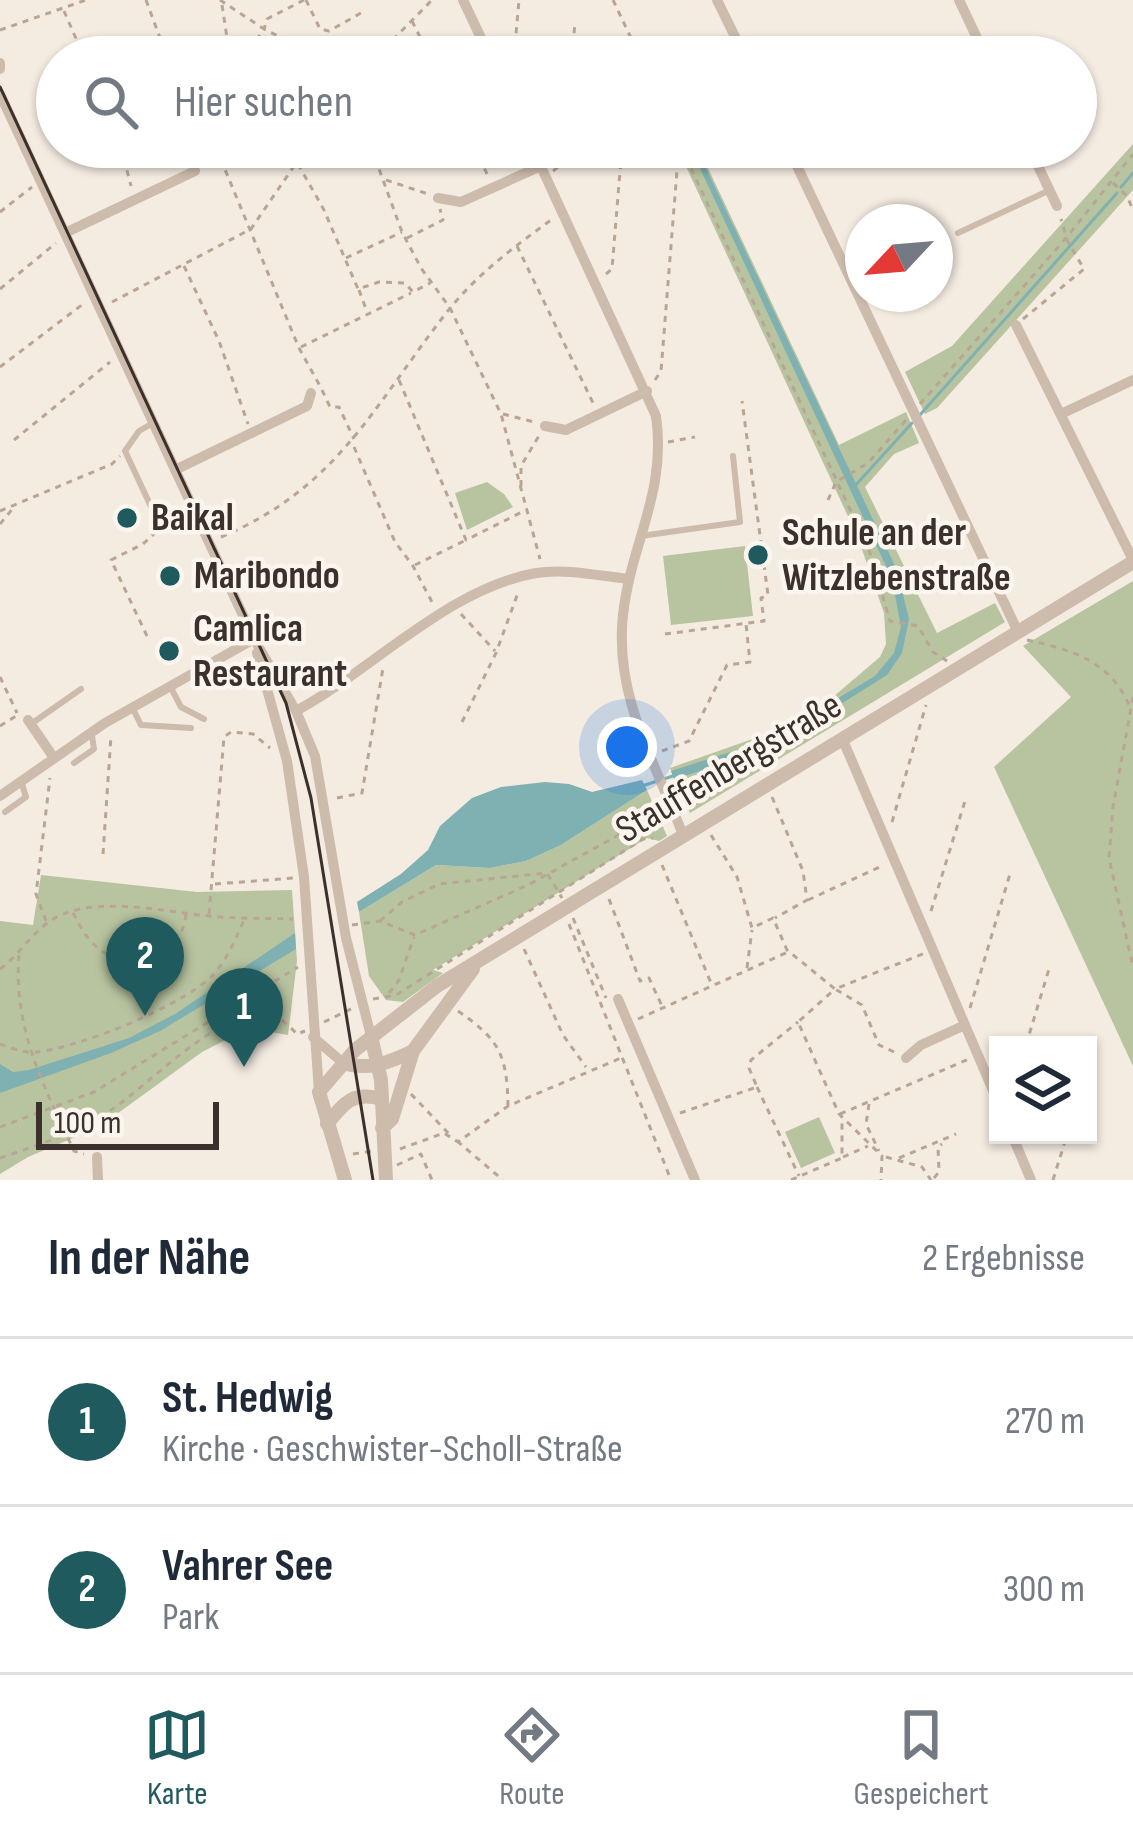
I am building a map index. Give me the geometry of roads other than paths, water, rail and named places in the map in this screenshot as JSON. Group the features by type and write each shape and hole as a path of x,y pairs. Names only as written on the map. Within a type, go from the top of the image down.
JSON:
{"street":[{"path":"463,0 480,36"},
{"path":"717,0 735,36"},
{"path":"959,0 976,36"},
{"path":"0,94 254,639 296,711 315,756 344,926 378,1065 385,1175"},
{"path":"542,168 647,391 660,443 658,479 629,579 622,639 628,700 683,835"},
{"path":"798,168 1018,632"},
{"path":"1040,168 1058,206"},
{"path":"65,232 195,171"},
{"path":"438,198 461,202 543,171"},
{"path":"1016,325 1133,561"},
{"path":"1061,414 1133,380"},
{"path":"175,470 307,406 316,390"},
{"path":"545,426 566,430 647,391"},
{"name":"Stauffenbergstraße","path":"319,1092 370,1036 436,986 516,937 562,899 603,884 1133,561"},
{"path":"296,711 440,616 523,576 542,572 629,579"},
{"path":"0,796 105,723 254,639"},
{"path":"254,639 287,761 309,919 319,1092 345,1180"},
{"path":"26,720 54,758"},
{"path":"842,738 989,1081"},
{"name":"Stauffenbergstraße","path":"382,1128 392,1119 413,1051 476,964"},
{"path":"618,999 694,1180"},
{"path":"906,1058 964,1022"},
{"path":"313,1033 342,1062 355,1067 378,1065 413,1051"},
{"path":"327,1124 352,1097 382,1099"},
{"path":"1016,1144 1031,1180"},
{"path":"97,1157 98,1180"}],"lane":[{"path":"958,233 1050,190"},
{"path":"154,424 139,431 125,451 161,529 199,522"},
{"path":"641,536 740,522 733,456"},
{"path":"170,686 184,710 204,719"},
{"path":"26,720 81,689"},
{"path":"132,708 141,725 191,728"},
{"path":"74,763 94,749 91,733"},
{"path":"5,812 26,797 21,781"}],"water":[{"path":"700,168 706,168 897,570 909,619 902,653 887,675 766,751 674,779 671,771 768,740 875,676 894,653 901,627 892,579"},
{"path":"642,780 647,790 561,845 526,861 490,868 436,865 359,912 357,902 428,850 440,826 472,798 501,787 545,782 592,792"},
{"path":"295,933 296,949 160,1031 0,1093 0,1064 13,1072 29,1070 129,1038 175,1014"}],"waterway":[{"path":"1121,187 1133,173"},
{"path":"919,416 1117,193"},
{"path":"854,487 912,423"},
{"path":"645,785 676,775"}],"tram line":[{"path":"0,87 36,165"},
{"path":"38,168 286,703 311,798 373,1180"}],"place":[{"name":"Baikal","path":"127,518"},
{"name":"Schule an der Witzlebenstraße","path":"758,555"},
{"name":"Maribondo","path":"170,576"},
{"name":"Camlica Restaurant","path":"169,651"},
{"name":"Vahrer See","path":"145,1016"},
{"name":"St. Hedwig","path":"244,1067"}]}
